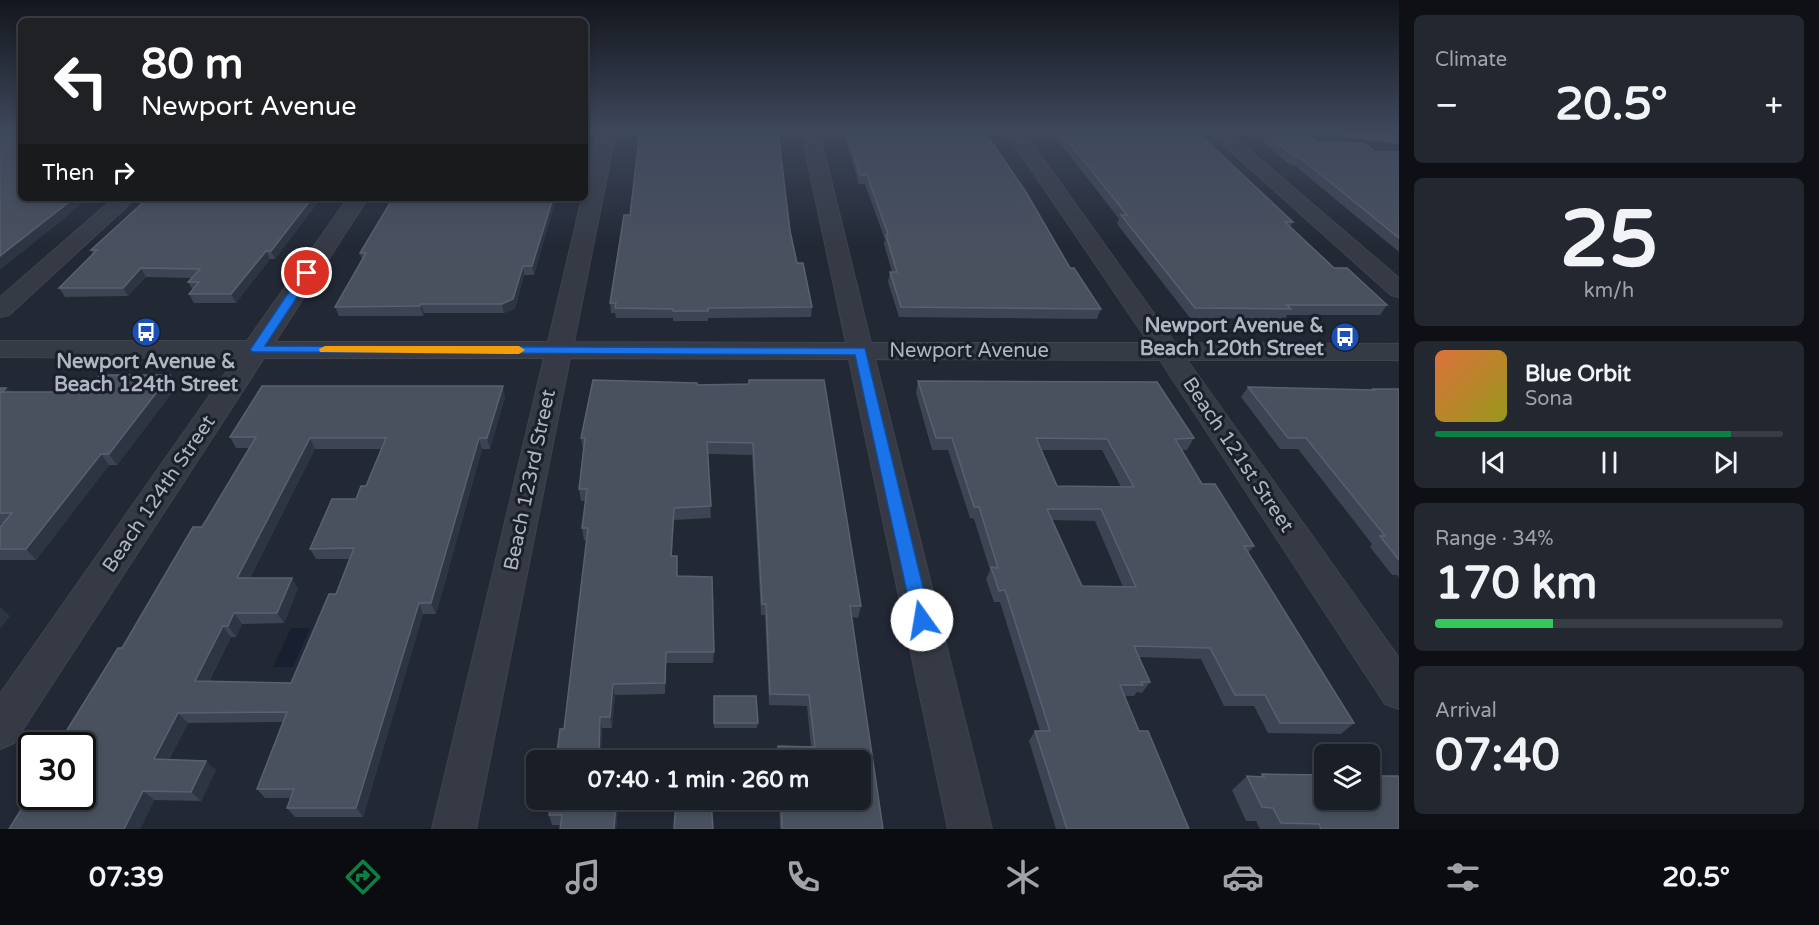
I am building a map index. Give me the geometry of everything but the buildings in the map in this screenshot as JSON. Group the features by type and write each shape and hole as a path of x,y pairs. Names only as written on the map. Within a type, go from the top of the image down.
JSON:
{"street":[{"name":"Beach 123rd Street","path":"454,829 599,170"},
{"path":"819,170 970,829"},
{"name":"Beach 121st Street","path":"1041,170 1399,691"},
{"path":"1261,170 1399,290"},
{"path":"0,310 123,201"},
{"name":"Beach 124th Street","path":"0,729 355,201"},
{"name":"Newport Avenue","path":"0,349 1399,352"}],"water":[{"path":"291,628 310,628 293,667 273,667"}],"slow traffic":[{"path":"325,349 519,350"}],"place":[{"name":"Newport Avenue & Beach 124th Street","path":"146,332"},
{"name":"Newport Avenue & Beach 120th Street","path":"1345,337"}],"route":[{"path":"307,273 256,349 860,351 922,620"}]}
